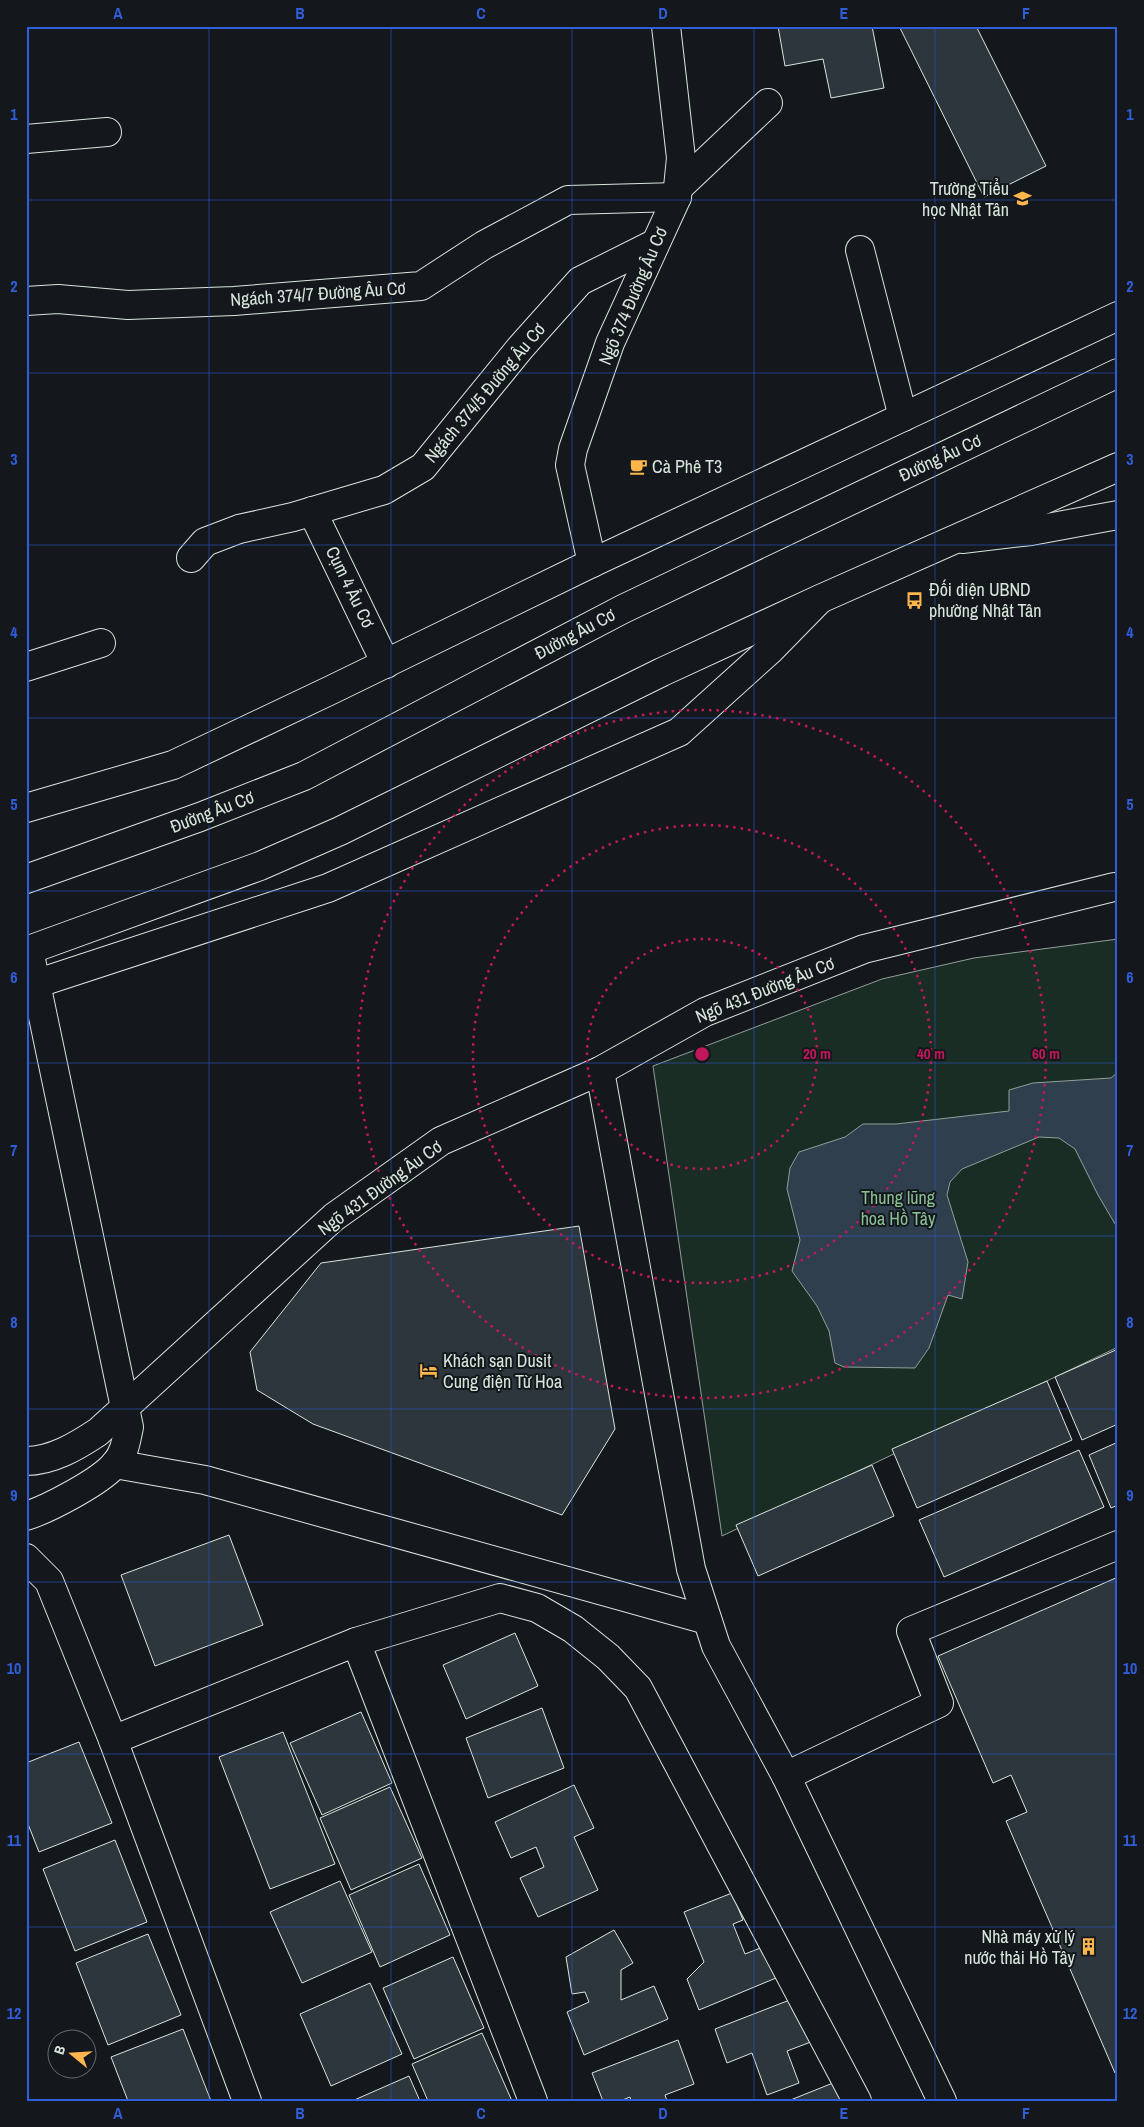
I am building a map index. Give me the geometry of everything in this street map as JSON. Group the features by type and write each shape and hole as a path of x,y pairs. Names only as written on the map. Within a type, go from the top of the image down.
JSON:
{"street":[{"name":"Ngõ 374 Đường Âu Cơ","path":"592,563 570,466 573,449 610,342 678,192 681,158 666,26"},
{"path":"678,192 768,104"},
{"path":"26,139 107,132"},
{"name":"Ngách 374/7 Đường Âu Cơ","path":"26,301 58,299 128,305 205,302 421,286 484,245 568,200 678,192"},
{"name":"Ngách 374/5 Đường Âu Cơ","path":"191,558 205,542 239,529 312,511 384,490 423,466 521,348 580,281 654,244"},
{"path":"860,250 903,417"},
{"path":"26,808 173,765 386,664 592,563 1118,316"},
{"name":"Đường Âu Cơ","path":"26,879 200,817 304,776 623,609 1118,373"},
{"path":"26,1516 77,1491 115,1464 125,1449 129,1428 31,986 28,950 260,866 332,835 444,782 662,672 820,599 1118,467"},
{"name":"Cụm 4 Âu Cơ","path":"312,511 386,664"},
{"path":"951,541 1031,531 1118,515"},
{"path":"31,986 328,888 679,732 772,649 820,599"},
{"path":"26,667 101,643"},
{"name":"Ngõ 431 Đường Âu Cơ","path":"26,1461 54,1456 77,1446 98,1432 123,1407 334,1218 441,1141 600,1072 705,1012 864,949 1114,887"},
{"path":"600,1072 691,1569 707,1620 716,1646 786,1776 942,2101"},
{"path":"115,1464 205,1480 707,1620"},
{"path":"786,1776 939,1703 911,1631 1118,1545"},
{"path":"26,1558 49,1581 113,1740 247,2101"},
{"path":"113,1740 356,1642 500,1598 537,1608 573,1629 608,1656 638,1688 857,2101"},
{"path":"356,1642 533,2101"}],"green space":[{"name":"Thung lũng hoa Hồ Tây","path":"1118,939 1118,1347 722,1536 653,1066 882,979 974,958"}],"water":[{"path":"1118,1072 1118,1229 1098,1195 1075,1149 1059,1138 1039,1137 962,1169 950,1182 947,1195 968,1262 962,1299 948,1295 929,1348 915,1368 844,1367 835,1363 829,1331 817,1306 792,1271 800,1240 787,1189 790,1168 799,1152 845,1137 863,1124 896,1124 1009,1111 1009,1090 1033,1083 1111,1078"}],"building":[{"path":"778,26 872,26 884,88 831,98 823,59 785,66"},
{"path":"899,26 976,26 1046,166 984,197"},
{"name":"Khách sạn Dusit Cung điện Từ Hoa","path":"579,1226 615,1429 562,1515 313,1424 257,1390 250,1352 321,1263"},
{"path":"1118,1349 1118,1424 1082,1440 1055,1377"},
{"path":"1047,1381 1072,1440 917,1508 892,1449"},
{"path":"1118,1442 1118,1505 1111,1508 1089,1455"},
{"path":"1079,1450 1104,1507 944,1577 919,1520"},
{"path":"872,1465 894,1516 758,1576 736,1525"},
{"path":"229,1535 263,1625 155,1666 121,1575"},
{"name":"Nhà máy xử lý nước thải Hồ Tây","path":"1118,1577 1118,2072 1115,2073 1006,1821 1027,1812 1011,1775 993,1783 938,1656"},
{"path":"515,1633 538,1686 466,1719 443,1665"},
{"path":"542,1708 564,1768 488,1798 466,1738"},
{"path":"361,1712 392,1783 322,1815 290,1743"},
{"path":"283,1732 335,1864 270,1889 219,1757"},
{"path":"79,1742 112,1823 39,1852 26,1819 26,1763"},
{"path":"574,1785 594,1828 574,1837 598,1890 538,1917 520,1878 544,1867 536,1847 511,1858 495,1822"},
{"path":"390,1787 422,1858 351,1890 320,1818"},
{"path":"115,1840 147,1922 75,1951 43,1869"},
{"path":"419,1864 450,1935 380,1967 349,1895"},
{"path":"340,1881 372,1952 302,1983 270,1912"},
{"path":"732,1893 743,1920 733,1924 745,1954 763,1947 776,1978 699,2010 687,1979 704,1962 684,1912"},
{"path":"614,1930 633,1963 621,1970 621,2000 654,1986 668,2019 584,2055 567,2012 589,2002 585,1992 572,1994 566,1957"},
{"path":"148,1934 181,2015 108,2045 76,1963"},
{"path":"453,1957 484,2028 414,2059 383,1988"},
{"path":"370,1983 402,2054 331,2086 300,2014"},
{"path":"800,1996 816,2040 787,2051 799,2083 767,2095 752,2053 727,2063 715,2029"},
{"path":"183,2029 211,2101 128,2101 111,2057"},
{"path":"482,2033 512,2101 428,2101 412,2064"},
{"path":"678,2040 694,2084 665,2095 667,2101 631,2101 630,2097 620,2101 603,2101 592,2073"},
{"path":"409,2076 420,2101 352,2101"},
{"path":"838,2081 846,2101 788,2101"}],"place":[{"name":"Trường Tiểu học Nhật Tân","path":"1023,199"},
{"name":"Cà Phê T3","path":"638,467"},
{"name":"Đối diện UBND phường Nhật Tân","path":"915,600"},
{"name":"Khách sạn Dusit Cung điện Từ Hoa","path":"429,1371"},
{"name":"Nhà máy xử lý nước thải Hồ Tây","path":"1089,1947"}]}
